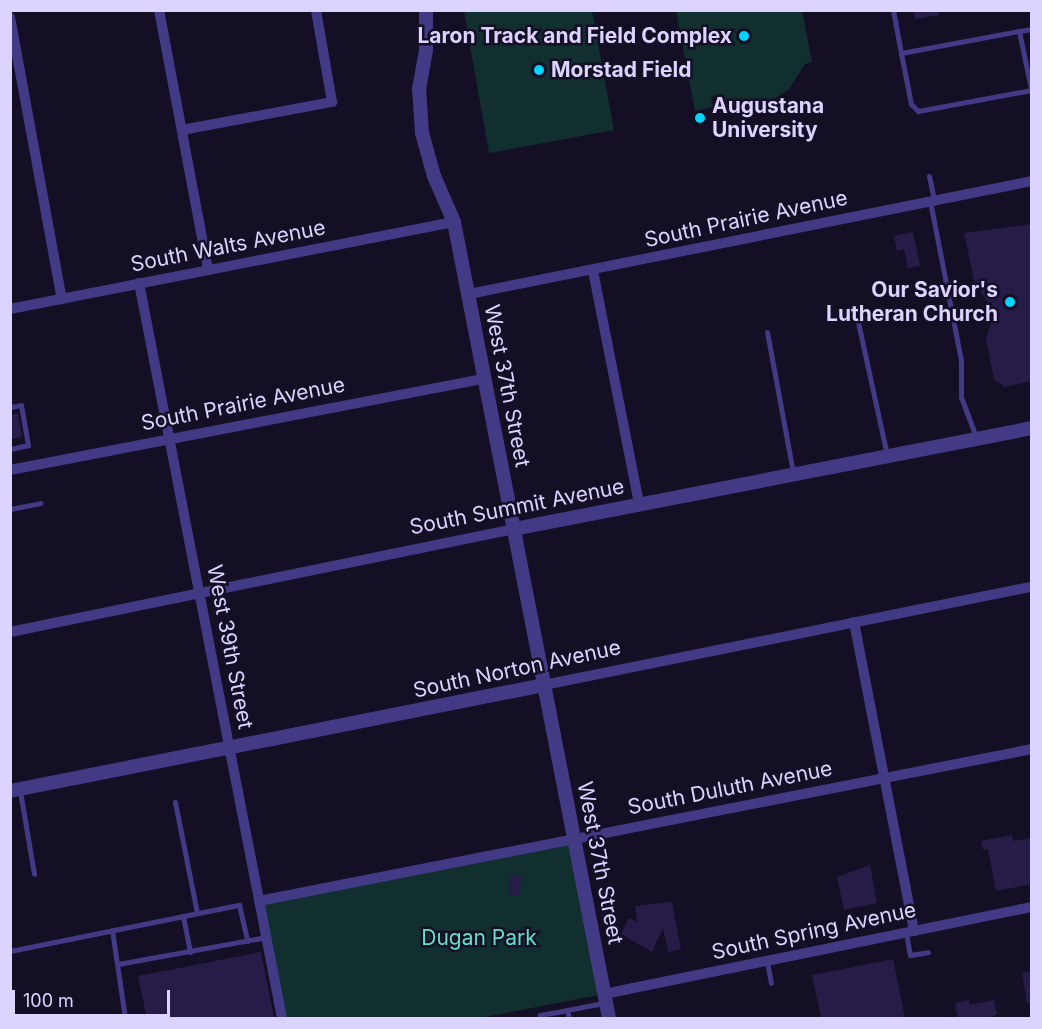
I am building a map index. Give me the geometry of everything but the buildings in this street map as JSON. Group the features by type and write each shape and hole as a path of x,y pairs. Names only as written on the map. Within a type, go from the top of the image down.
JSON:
{"street":[{"path":"159,10 208,270"},
{"path":"182,130 332,102 316,10"},
{"name":"West 37th Street","path":"426,10 426,44 419,88 422,133 434,176 454,222 609,1018"},
{"path":"10,16 62,299"},
{"name":"South Prairie Avenue","path":"469,294 593,271 1032,181"},
{"name":"South Walts Avenue","path":"10,309 454,222"},
{"path":"593,271 639,504"},
{"name":"West 39th Street","path":"139,284 282,1018"},
{"name":"South Prairie Avenue","path":"10,470 170,437 484,379"},
{"name":"South Summit Avenue","path":"10,632 639,504 1032,428"},
{"name":"South Norton Avenue","path":"15,790 231,749 1032,587"},
{"path":"854,622 910,931"},
{"name":"South Duluth Avenue","path":"259,901 1032,749"},
{"name":"South Spring Avenue","path":"605,999 767,961 1032,907"}],"lane":[{"path":"893,10 910,104 918,111 1031,92 1019,31"},
{"path":"901,53 1032,29"},
{"path":"929,176 961,360 961,397 977,438"},
{"path":"856,313 887,456"},
{"path":"767,332 794,474"},
{"path":"10,407 21,405 28,445 10,449"},
{"path":"10,509 40,503"},
{"path":"15,790 34,874"},
{"path":"175,802 197,913"},
{"path":"10,951 239,905 247,941"},
{"path":"183,916 190,952"},
{"path":"112,930 125,1018"},
{"path":"910,931 910,955 928,952"},
{"path":"118,964 266,937"},
{"path":"767,961 771,983"},
{"path":"540,1018 540,1016 605,999"},
{"path":"567,1010 569,1018"}],"green space":[{"name":"Morstad Field","path":"464,11 592,11 614,130 489,153"},
{"name":"Laron Track and Field Complex","path":"676,11 802,11 812,62 805,64 789,89 771,101 742,106 714,96 711,97 713,107 695,111"},
{"name":"Dugan Park","path":"574,839 604,994 480,1018 282,1018 259,901"}],"place":[{"name":"Laron Track and Field Complex","path":"744,36"},
{"name":"Morstad Field","path":"539,70"},
{"name":"Augustana University","path":"700,118"},
{"name":"Our Savior's Lutheran Church","path":"1010,302"}]}
